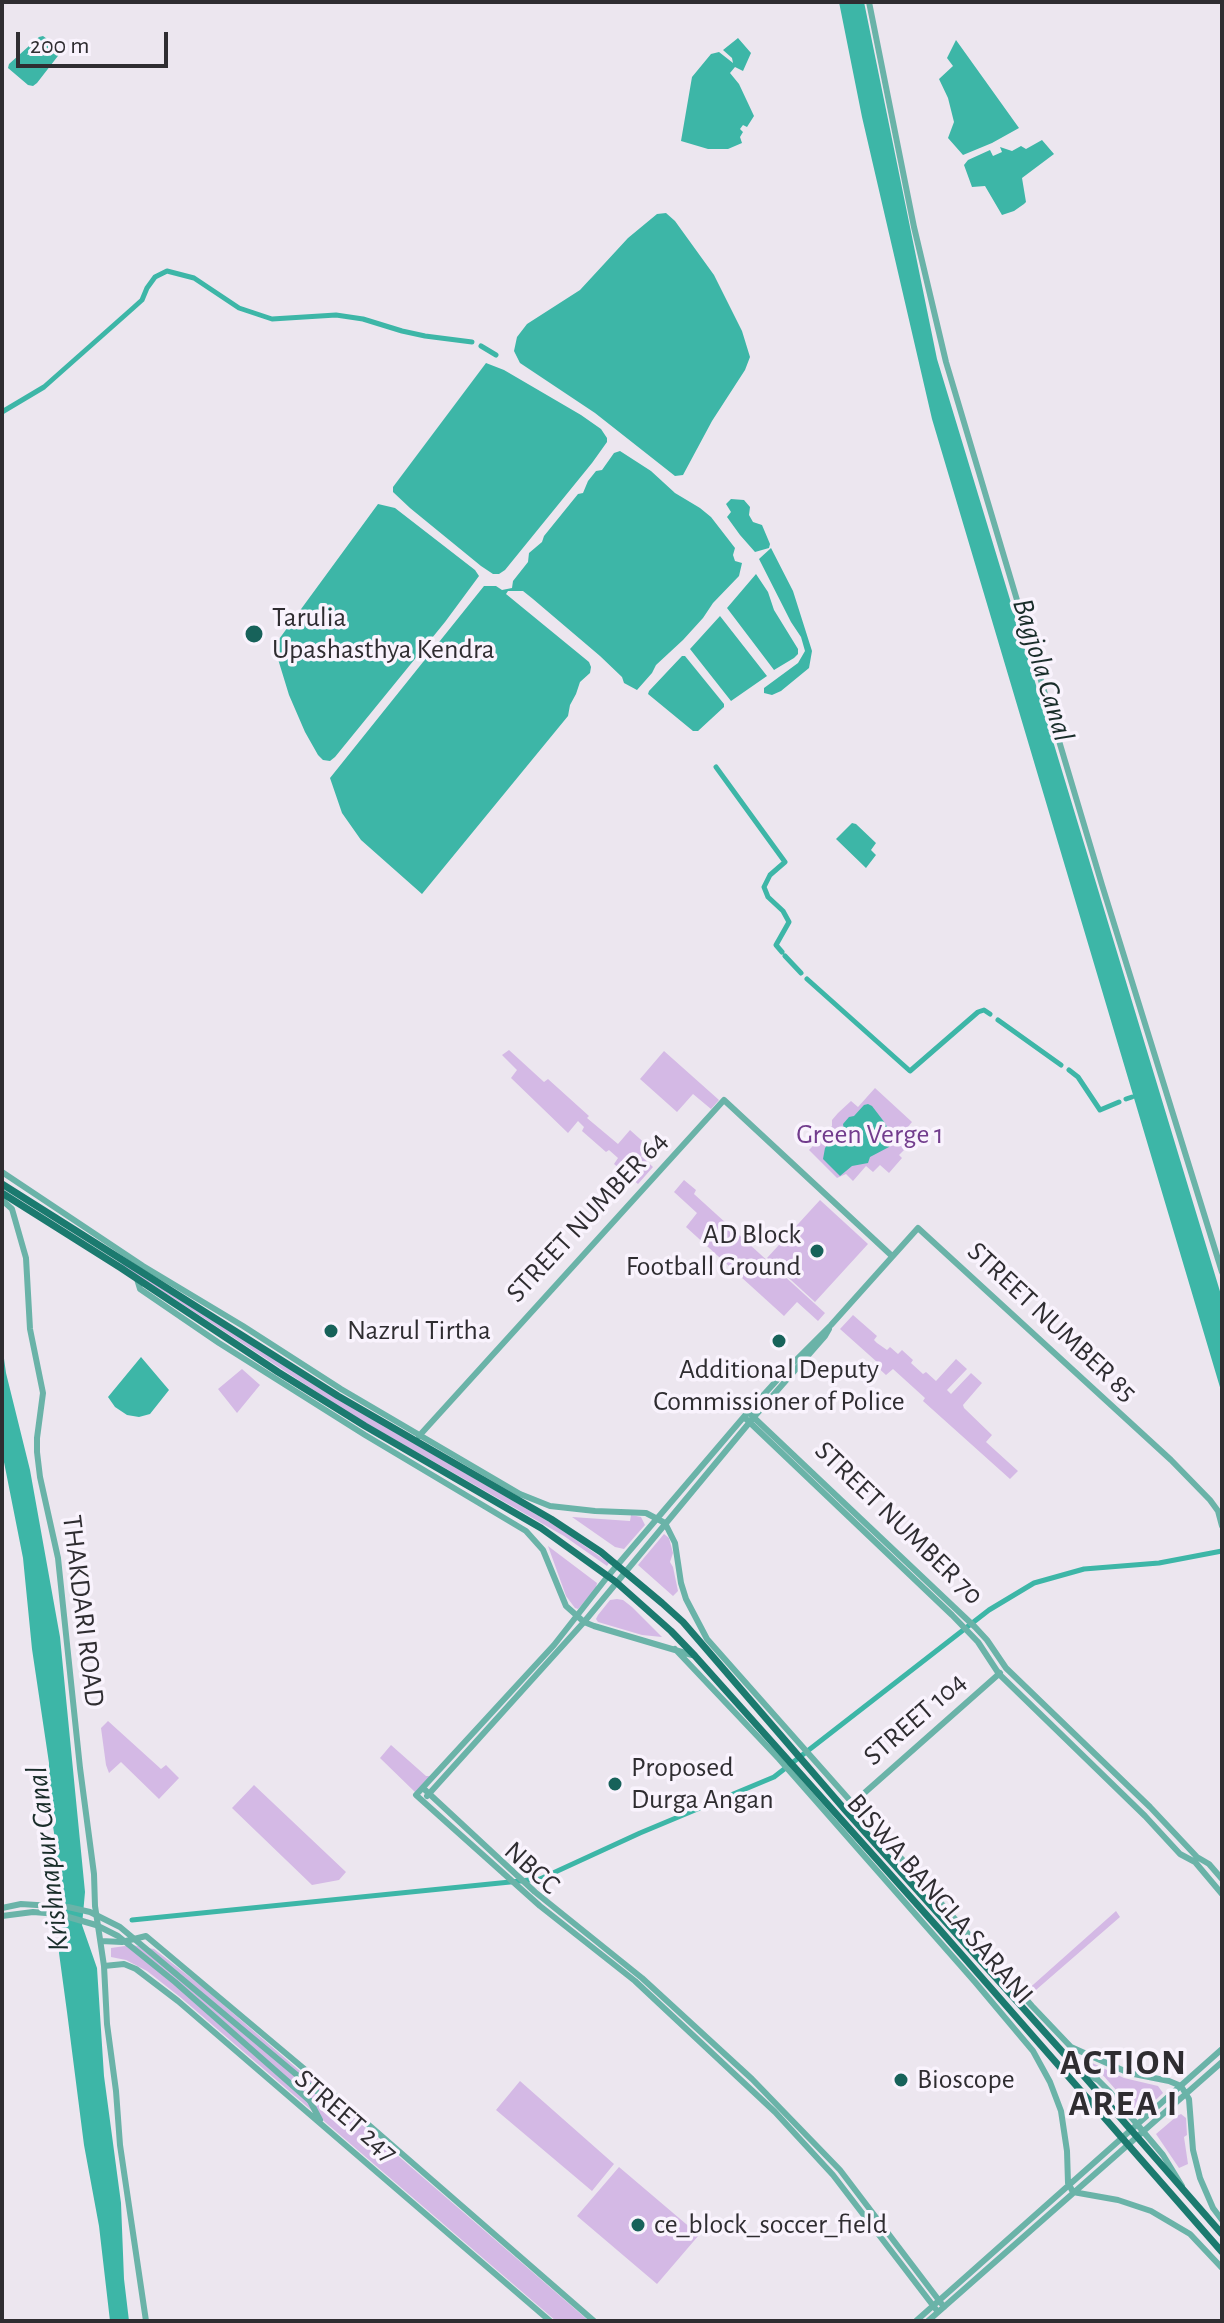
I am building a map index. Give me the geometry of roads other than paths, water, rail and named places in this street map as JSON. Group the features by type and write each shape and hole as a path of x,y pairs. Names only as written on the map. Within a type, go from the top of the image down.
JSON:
{"main road":[{"path":"2,1184 108,1255"},
{"path":"2,1193 108,1255"},
{"name":"BISWA BANGLA SARANI","path":"108,1255 137,1279 217,1334 365,1426 541,1528 616,1582 671,1631 793,1771 917,1898 946,1923 1079,2071 1134,2126 1222,2234"},
{"name":"BISWA BANGLA SARANI","path":"108,1255 374,1418 551,1519 621,1568 683,1622 720,1659 940,1930 1222,2252"}],"street":[{"path":"869,2 911,213 946,362 1222,1272"},
{"name":"STREET NUMBER 64","path":"419,1436 724,1100 892,1256"},
{"path":"2,1172 136,1262 419,1436 520,1494 542,1503 592,1511 646,1513 662,1521 675,1543 681,1583 690,1609 720,1659 799,1741 1068,2045 1129,2073 1174,2082 1187,2093 1198,2172 1213,2208 1222,2220"},
{"name":"THAKDARI ROAD","path":"2,1200 12,1209 26,1258 30,1329 43,1393 37,1452 58,1558 104,1966 120,2145 146,2321"},
{"name":"STREET NUMBER 85","path":"892,1256 918,1228 1157,1447 1207,1497 1218,1511 1222,1526"},
{"path":"662,1521 692,1491 821,1332 831,1325 892,1256"},
{"path":"137,1279 140,1289 219,1343 526,1531 543,1550 562,1600 584,1622 695,1656"},
{"path":"621,1568 616,1582 584,1622 423,1801 416,1795 554,1645 608,1576 621,1568 723,1442 749,1417"},
{"name":"STREET NUMBER 70","path":"749,1417 962,1620 975,1627 1006,1668 1222,1879"},
{"name":"STREET NUMBER 70","path":"962,1620 999,1674 1180,1854 1195,1862 1222,1894"},
{"path":"675,1649 781,1757"},
{"name":"STREET 104","path":"853,1803 1006,1668"},
{"path":"793,1771 1038,2059 1061,2111 1071,2190"},
{"path":"423,1788 512,1875"},
{"name":"NBCC","path":"423,1801 635,1981 775,2112 833,2175 938,2307"},
{"path":"2,1908 21,1904 53,1905 78,1909 110,1920 129,1932 316,2091 334,2094"},
{"path":"2,1916 33,1912 58,1914 96,1925 118,1936 187,1992 310,2101 321,2124"},
{"name":"STREET 247","path":"101,1941 122,1942 146,1936 334,2094 594,2321"},
{"name":"STREET 247","path":"104,1966 124,1964 136,1969 178,2001 550,2321"},
{"path":"916,2321 938,2307 1071,2190 1124,2142 1134,2126 1222,2049"},
{"path":"1124,2142 1141,2135 1222,2062"},
{"path":"1071,2190 1151,2211 1190,2234 1222,2268"},
{"path":"928,2321 938,2307"}],"waterway":[{"path":"2,412 44,387 142,300 155,277 167,271 194,278 239,308 272,319 336,315 425,336 472,342"},
{"path":"481,346 496,355"},
{"path":"716,767 785,862 770,875 764,887 768,897 783,911 789,922 776,945 782,952"},
{"path":"785,956 801,973"},
{"path":"807,979 910,1071 978,1012 984,1010 990,1014"},
{"path":"998,1020 1061,1065"},
{"path":"1069,1070 1078,1077 1100,1110 1119,1102"},
{"path":"1126,1099 1132,1097"},
{"path":"132,1920 540,1879 774,1777 989,1610 1034,1583 1084,1569 1159,1563 1222,1551"}],"place":[{"name":"Tarulia Upashasthya Kendra","path":"254,634"},
{"name":"AD Block Football Ground","path":"817,1251"},
{"name":"Nazrul Tirtha","path":"331,1331"},
{"name":"Additional Deputy Commissioner of Police","path":"779,1341"},
{"name":"Proposed Durga Angan","path":"615,1784"},
{"name":"Bioscope","path":"901,2080"},
{"name":"ce_block_soccer_field","path":"638,2225"}],"district":[{"name":"ACTION AREA I","path":"1124,2084"}],"water label":[{"name":"Bagjola Canal","path":"1043,670"},
{"name":"Krishnapur Canal","path":"48,1859"}],"park label":[{"name":"Green Verge 1","path":"870,1135"}]}
